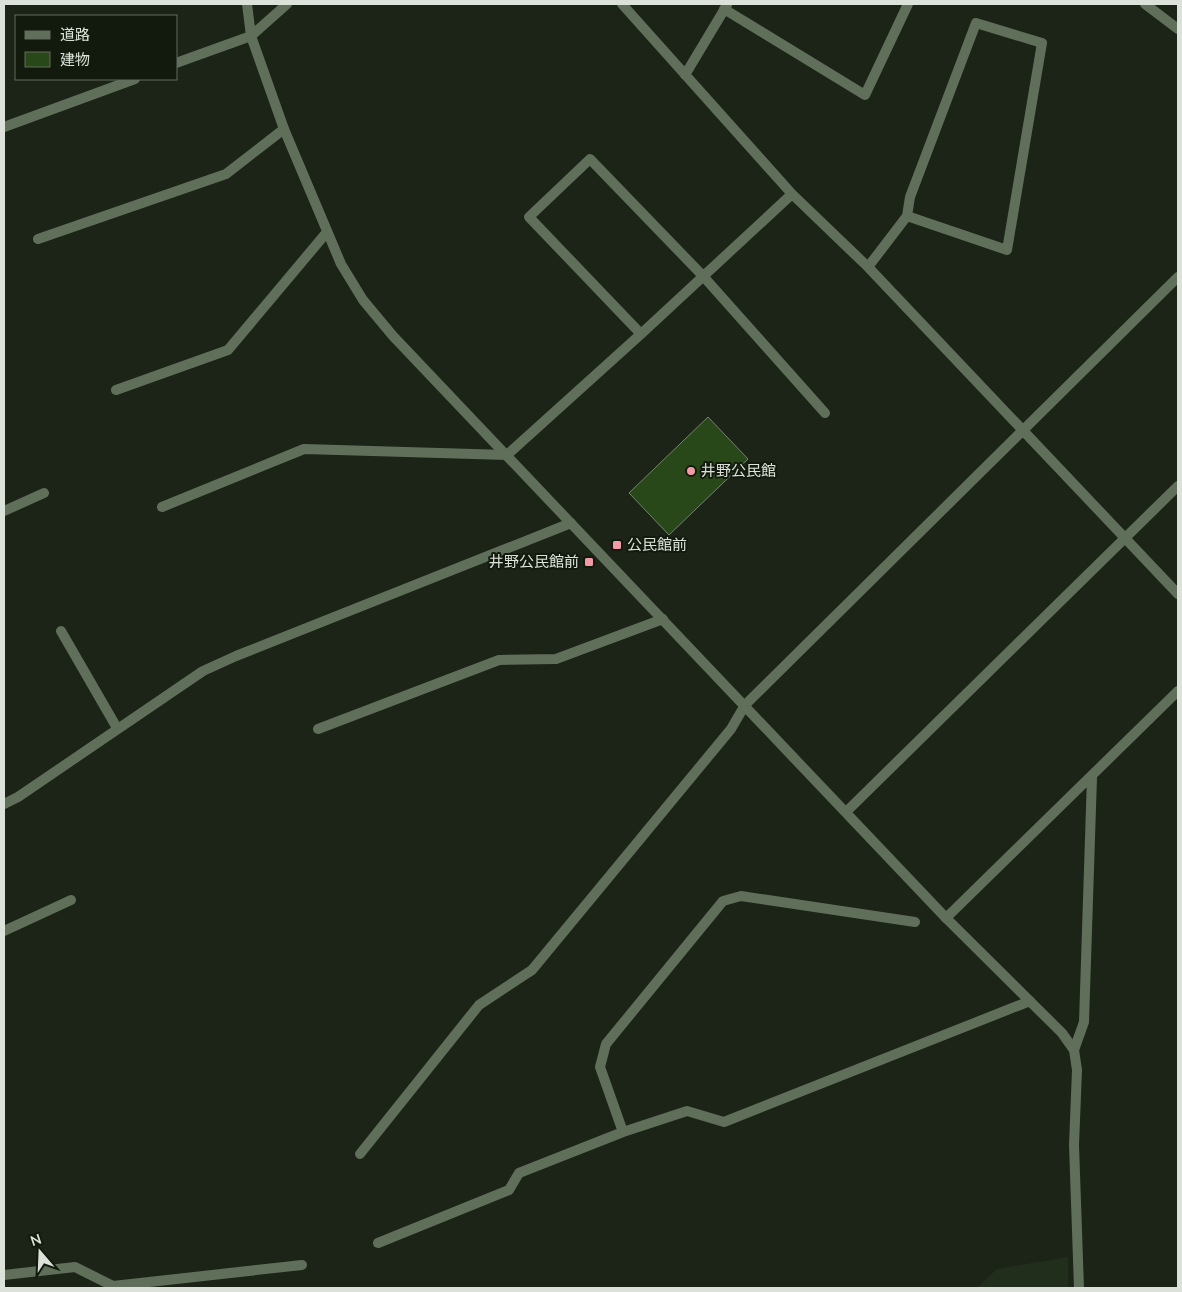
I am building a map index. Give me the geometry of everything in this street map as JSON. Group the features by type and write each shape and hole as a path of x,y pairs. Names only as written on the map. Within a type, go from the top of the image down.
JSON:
{"street":[{"path":"247,4 251,36 284,129 341,264 363,300 393,336 946,918 1062,1033 1074,1050 1078,1070 1074,1145 1079,1288"},
{"path":"178,63 251,36 287,4"},
{"path":"622,4 792,194 868,267 1178,594"},
{"path":"685,75 726,6 865,96 908,4"},
{"path":"1145,4 1178,29"},
{"path":"868,267 907,216 910,197 976,23 1042,42 1007,250 907,216"},
{"path":"4,127 131,80"},
{"path":"38,239 226,174 284,129"},
{"path":"641,334 529,217 590,159 704,276 825,413"},
{"path":"162,507 304,449 507,455 792,194"},
{"path":"116,390 228,350 327,232"},
{"path":"360,1154 478,1005 532,970 731,730 745,705 1022,429 1178,277"},
{"path":"846,812 1178,486"},
{"path":"4,512 44,493"},
{"path":"4,804 18,797 203,671 236,656 571,522"},
{"path":"318,729 499,660 556,659 662,619"},
{"path":"61,631 117,728"},
{"path":"946,918 1178,691"},
{"path":"1074,1050 1084,1022 1092,777"},
{"path":"622,1132 600,1067 606,1044 722,901 741,896 915,922"},
{"path":"4,932 71,900"},
{"path":"378,1243 509,1190 519,1173 622,1132 687,1111 724,1122 1030,1001"},
{"path":"4,1275 74,1267 113,1286 302,1265"}],"shaded area":[{"path":"1068,1257 1068,1288 977,1288 997,1269"}],"building":[{"path":"708,417 748,459 669,535 629,493"}],"place":[{"name":"井野公民館","path":"691,471"},
{"name":"公民館前","path":"617,545"},
{"name":"井野公民館前","path":"589,562"}]}
